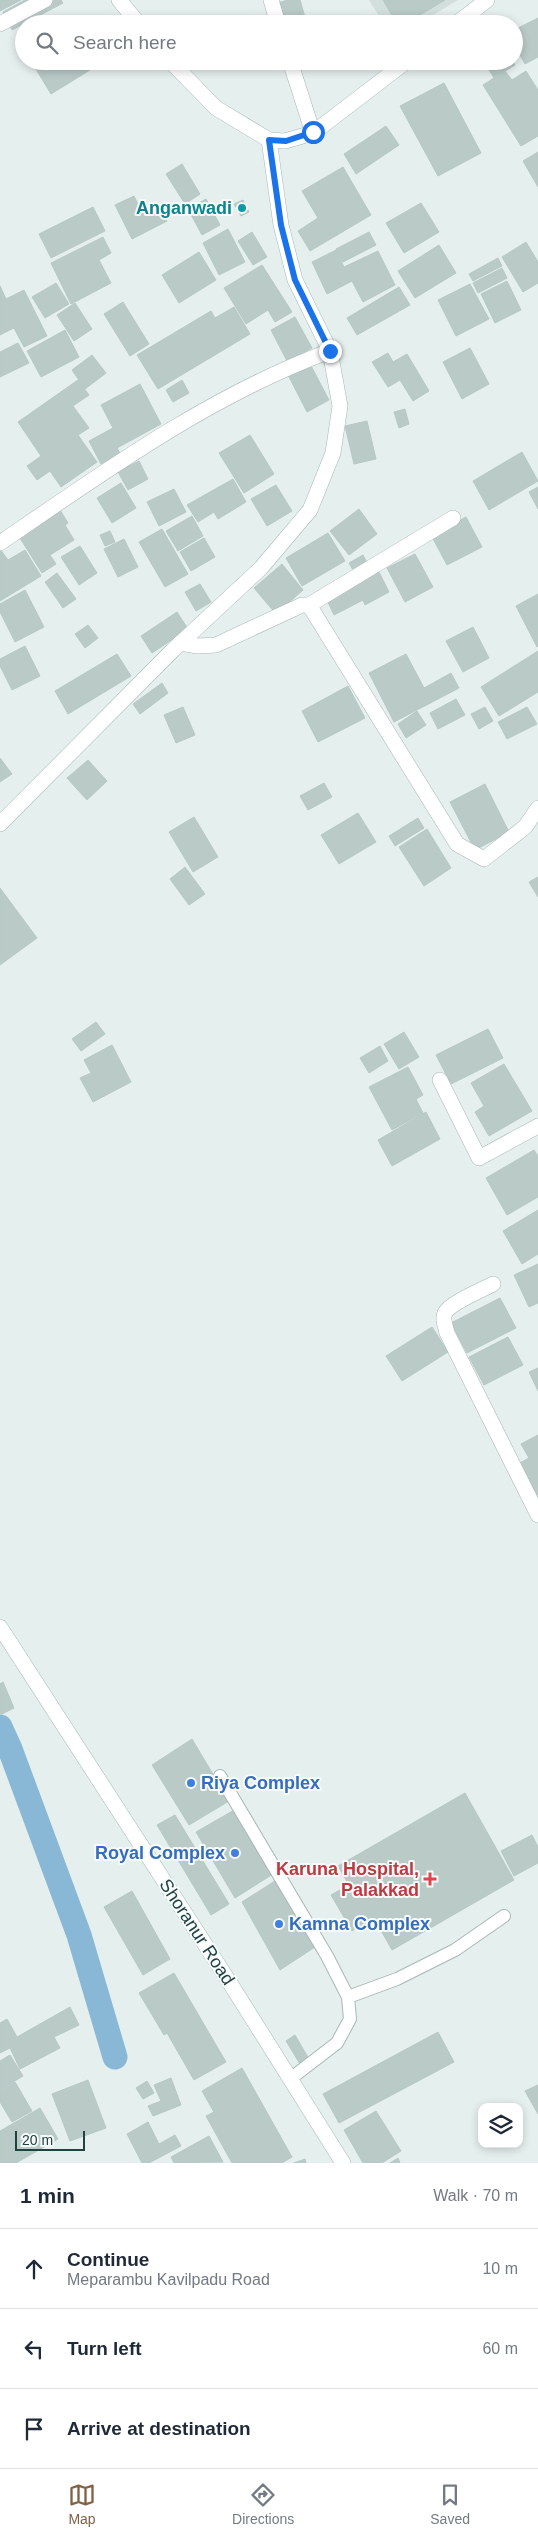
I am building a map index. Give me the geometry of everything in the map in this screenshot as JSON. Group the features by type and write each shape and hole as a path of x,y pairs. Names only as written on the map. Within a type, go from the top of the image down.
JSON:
{"street":[{"path":"17,15 45,0"},
{"path":"119,0 132,15"},
{"path":"271,0 275,15"},
{"path":"468,15 487,0"},
{"path":"0,24 15,16"},
{"path":"179,70 216,108 269,140 286,141 313,132 395,70"},
{"path":"293,70 313,132"},
{"path":"0,824 180,643 261,568 310,510 333,453 340,406 330,351 295,280 281,225 269,140"},
{"path":"0,542 136,450 284,368 330,351"},
{"path":"180,643 198,646 216,645 302,605 309,606 453,518"},
{"path":"309,606 457,844 484,859 525,827 538,808"},
{"path":"440,1080 479,1158 538,1126"},
{"path":"493,1284 451,1306 445,1313 444,1318 447,1333 538,1515"},
{"name":"Shoranur Road","path":"0,1627 343,2163"}],"lane":[{"path":"220,1776 328,1956 348,1996 350,2019 337,2043 290,2079"},
{"path":"348,1996 397,1979 455,1950 504,1916"}],"shaded area":[{"path":"369,0 458,0 433,15 378,15"}],"building":[{"path":"0,0 21,0 0,11"},
{"path":"25,0 61,0 63,3 40,15 15,15 15,28 12,30 3,12"},
{"path":"288,0 300,0 304,15 280,15 277,3"},
{"path":"383,0 445,0 420,15 392,15"},
{"path":"538,18 538,57 525,64 523,60 523,26"},
{"path":"36,70 90,70 51,94"},
{"path":"489,70 507,70 505,71 512,80 526,71 538,90 538,136 521,146 483,85 494,78"},
{"path":"444,83 481,153 438,176 400,106"},
{"path":"386,126 399,145 356,174 344,154"},
{"path":"538,152 538,187 523,161"},
{"path":"182,164 200,194 185,204 166,174"},
{"path":"343,167 371,215 310,251 298,231 318,218 302,191"},
{"path":"134,196 142,213 158,204 167,221 132,239 115,205"},
{"path":"206,199 220,225 202,235 188,209"},
{"name":"Anganwadi","path":"243,200 249,212 241,216 234,204"},
{"path":"421,203 439,232 404,253 386,223"},
{"path":"93,207 105,231 51,258 39,234"},
{"path":"228,229 245,262 219,275 203,243"},
{"path":"252,232 267,257 253,265 238,241"},
{"path":"369,232 376,245 343,262 336,249"},
{"path":"103,237 111,253 99,260 111,283 71,304 51,263"},
{"path":"526,242 538,262 538,283 523,292 502,257"},
{"path":"439,245 456,273 415,298 398,271"},
{"path":"336,250 344,267 378,251 395,285 363,302 352,281 327,294 312,262"},
{"path":"199,252 216,280 179,303 162,275"},
{"path":"498,258 502,266 473,281 469,274"},
{"path":"262,265 292,312 275,322 268,310 246,324 224,288"},
{"path":"502,268 507,278 478,293 473,283"},
{"path":"507,281 521,310 495,323 481,294"},
{"path":"56,283 69,304 45,318 32,297"},
{"path":"470,284 489,319 456,336 438,300"},
{"path":"0,286 6,299 24,290 47,336 24,347 14,328 0,335"},
{"path":"399,287 410,305 357,335 347,318"},
{"path":"123,302 149,344 130,356 104,314"},
{"path":"75,303 92,329 74,341 57,315"},
{"path":"234,307 250,334 158,389 137,355 211,311 215,318"},
{"path":"295,317 312,348 287,361 271,330"},
{"path":"65,330 79,357 41,377 27,351"},
{"path":"18,343 29,363 0,377 0,352"},
{"path":"470,348 489,384 462,399 443,362"},
{"path":"388,353 393,362 407,354 429,391 413,401 400,380 388,387 372,362"},
{"path":"92,355 106,373 85,389 72,370"},
{"path":"309,362 329,400 307,412 287,373"},
{"path":"78,380 89,395 73,406 89,428 78,435 97,462 61,487 50,471 37,480 27,466 41,456 18,422"},
{"path":"182,380 189,393 173,402 166,390"},
{"path":"140,384 161,424 117,448 120,453 101,464 89,441 113,428 101,405"},
{"path":"405,409 409,424 399,428 394,412"},
{"path":"367,421 376,459 354,464 345,426"},
{"path":"250,435 274,474 244,493 219,453"},
{"path":"522,452 538,481 489,510 473,481"},
{"path":"139,461 148,479 128,490 118,472"},
{"path":"233,479 246,502 218,519 214,512 198,522 187,505"},
{"path":"121,483 136,508 112,523 97,498"},
{"path":"276,485 292,511 267,526 251,499"},
{"path":"538,487 538,509 529,492"},
{"path":"174,489 186,512 159,526 147,502"},
{"path":"359,509 377,534 349,555 330,531"},
{"path":"60,510 68,523 65,525 74,540 50,555 56,564 42,573 18,535"},
{"path":"192,516 203,536 178,551 166,531"},
{"path":"466,517 482,547 447,565 431,535"},
{"path":"162,529 188,574 165,587 139,542"},
{"path":"110,531 115,542 105,546 100,535"},
{"path":"328,533 345,561 302,586 286,558"},
{"path":"204,538 215,557 191,571 180,552"},
{"path":"124,539 138,567 118,577 104,549"},
{"path":"80,546 97,573 79,585 61,557"},
{"path":"0,549 8,560 25,550 41,576 0,601"},
{"path":"415,554 433,587 405,602 387,568"},
{"path":"363,555 368,565 354,572 349,563"},
{"path":"282,564 303,590 276,614 254,588"},
{"path":"379,572 389,592 365,605 363,600 334,615 326,598"},
{"path":"57,573 76,599 63,608 45,582"},
{"path":"200,584 211,602 196,611 185,592"},
{"path":"25,590 44,627 15,642 0,612 0,604"},
{"path":"538,594 538,646 537,647 516,606"},
{"path":"177,612 188,629 152,653 141,636"},
{"path":"88,625 98,638 85,648 75,634"},
{"path":"473,627 489,658 463,672 446,641"},
{"path":"25,646 40,676 12,690 0,666 0,659"},
{"path":"538,651 538,692 499,716 481,687"},
{"path":"117,654 131,676 68,714 55,691"},
{"path":"406,654 424,688 451,673 459,688 394,722 369,673"},
{"path":"162,683 168,693 140,714 133,704"},
{"path":"348,686 365,718 318,742 302,711"},
{"path":"456,699 465,715 438,729 430,713"},
{"path":"183,707 195,735 176,743 164,715"},
{"path":"485,707 493,721 479,729 471,714"},
{"path":"527,707 537,724 507,739 498,722"},
{"path":"417,711 426,725 406,738 398,724"},
{"path":"0,758 12,774 0,782"},
{"path":"88,760 107,781 87,800 67,778"},
{"path":"324,783 332,797 308,810 300,796"},
{"path":"485,784 509,832 475,850 450,802"},
{"path":"358,813 376,842 339,864 321,835"},
{"path":"194,817 218,857 193,872 169,832"},
{"path":"418,818 424,828 395,846 389,836"},
{"path":"427,829 451,868 424,886 399,847"},
{"path":"185,867 205,894 189,905 170,879"},
{"path":"538,877 538,897 529,882"},
{"path":"0,888 37,938 0,965"},
{"path":"96,1022 105,1034 81,1051 72,1039"},
{"path":"488,1029 503,1058 451,1084 436,1055"},
{"path":"404,1032 419,1057 399,1069 384,1044"},
{"path":"112,1045 131,1082 93,1102 80,1078 91,1073 84,1060"},
{"path":"380,1046 388,1061 369,1073 360,1058"},
{"path":"504,1064 532,1111 489,1136 475,1112 484,1106 471,1083"},
{"path":"408,1067 423,1095 416,1099 423,1113 392,1130 369,1087"},
{"path":"426,1112 440,1139 392,1166 378,1140"},
{"path":"534,1150 538,1156 538,1197 507,1215 486,1178"},
{"path":"538,1210 538,1254 522,1264 503,1231"},
{"path":"538,1264 538,1303 529,1307 514,1275"},
{"path":"500,1298 516,1328 467,1353 451,1323"},
{"path":"432,1327 448,1352 402,1381 386,1356"},
{"path":"508,1337 523,1365 484,1385 469,1357"},
{"path":"538,1368 538,1391 529,1372"},
{"path":"538,1435 538,1506 516,1465 529,1458 521,1444"},
{"path":"3,1682 14,1708 0,1715 0,1684"},
{"name":"Riya Complex","path":"192,1739 229,1801 189,1825 152,1765"},
{"name":"Karuna Hospital, Palakkad","path":"465,1793 514,1880 392,1950 374,1918 352,1931 331,1895 349,1885 338,1866"},
{"name":"Royal Complex","path":"236,1809 273,1874 235,1898 196,1832"},
{"path":"175,1815 229,1904 211,1915 157,1825"},
{"path":"532,1835 538,1847 538,1863 514,1876 501,1851"},
{"name":"Kamna Complex","path":"278,1879 318,1945 280,1970 242,1902"},
{"path":"132,1891 170,1959 143,1975 104,1907"},
{"path":"174,1973 226,2062 194,2080 167,2033 164,2035 139,1993"},
{"path":"70,2007 79,2025 54,2037 60,2048 20,2069 10,2048 0,2053 0,2023 7,2019 17,2037"},
{"path":"438,2032 454,2062 339,2123 323,2094"},
{"path":"295,2035 309,2059 300,2064 286,2041"},
{"path":"10,2055 23,2076 0,2090 0,2061"},
{"path":"242,2068 292,2157 282,2163 232,2163 206,2116 214,2112 202,2091"},
{"path":"171,2078 181,2105 153,2116 148,2106 161,2101 154,2085"},
{"path":"88,2080 106,2128 70,2141 52,2094"},
{"path":"147,2081 154,2093 143,2099 136,2088"},
{"path":"15,2082 32,2111 12,2122 0,2102 0,2091"},
{"path":"538,2085 538,2114 525,2091"},
{"path":"40,2108 58,2139 16,2163 0,2163 0,2131"},
{"path":"376,2111 401,2151 382,2163 363,2163 344,2130"},
{"path":"148,2122 159,2144 175,2135 181,2146 149,2163 142,2163 127,2134"},
{"path":"209,2136 223,2162 174,2163 171,2157"},
{"path":"398,2158 400,2163 390,2163"},
{"path":"305,2159 306,2163 294,2163"}],"waterway":[{"path":"0,1727 10,1749 79,1935 115,2057"}],"place":[{"name":"Anganwadi","path":"242,208"},
{"name":"Riya Complex","path":"191,1783"},
{"name":"Royal Complex","path":"235,1853"},
{"name":"Karuna Hospital, Palakkad","path":"430,1879"},
{"name":"Kamna Complex","path":"279,1924"}],"route":[{"path":"313,132 286,141 269,140 281,225 295,280 330,351"}]}
